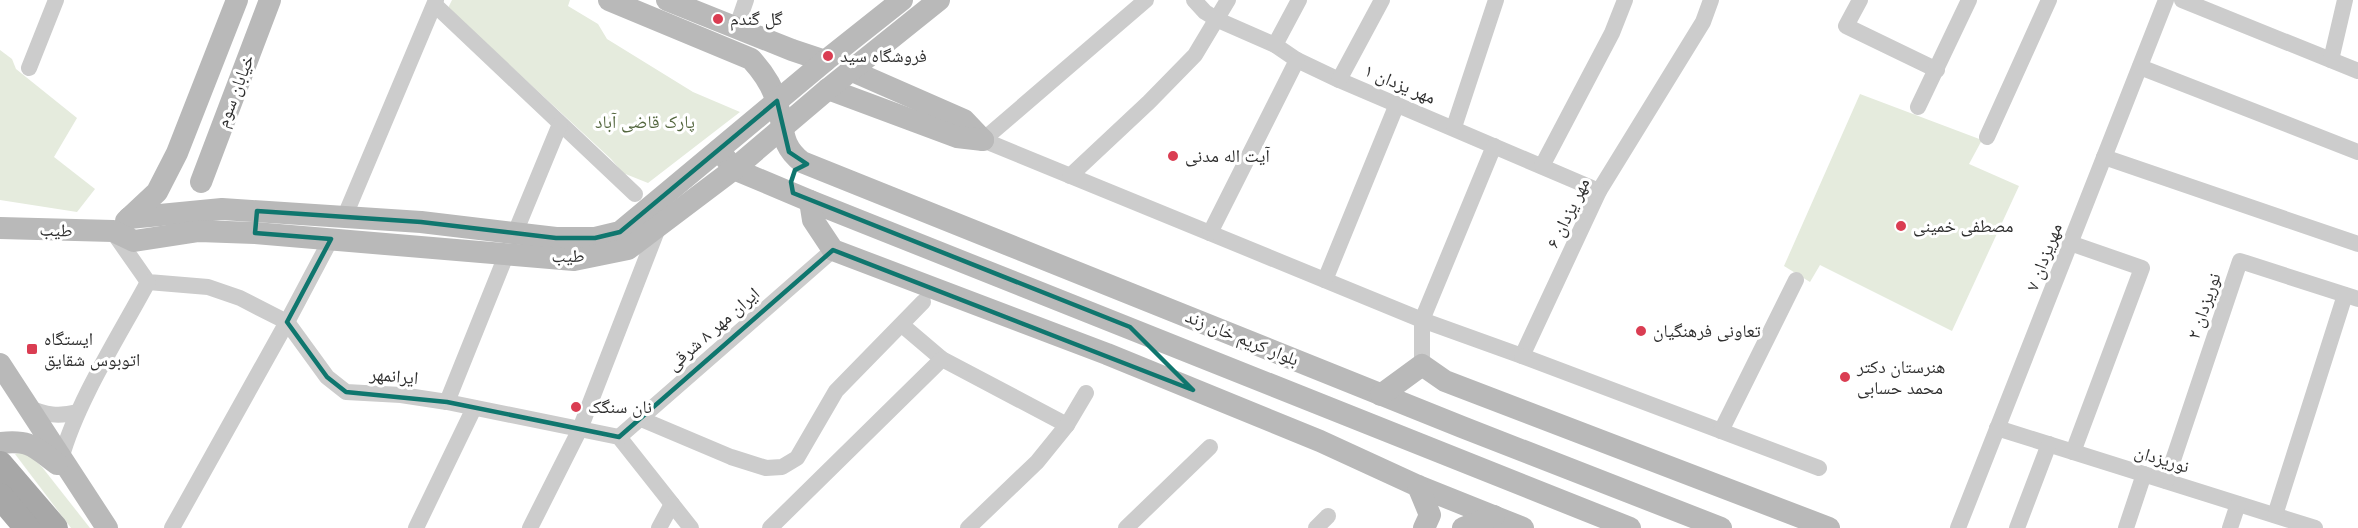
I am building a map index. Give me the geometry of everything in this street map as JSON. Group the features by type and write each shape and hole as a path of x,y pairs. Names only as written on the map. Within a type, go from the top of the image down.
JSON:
{"main road":[{"name":"خیابان سوم","path":"121,225 157,192 177,153 237,0"},
{"name":"خیابان سوم","path":"201,182 270,0"},
{"name":"بلوار کریم خان زند","path":"611,0 751,59 763,73 777,101 789,152 807,164 1381,395 1721,528"},
{"path":"667,0 825,61"},
{"name":"طیب","path":"121,225 134,241 199,231 331,239 511,243 556,238 595,238 620,232 825,61 902,0"},
{"name":"طیب","path":"0,228 121,225 222,209 257,210 421,222 574,260 628,249 734,169 850,70 939,0"},
{"path":"223,39 249,52"},
{"path":"850,70 964,120 983,140"},
{"path":"859,100 857,90 862,81 871,79"},
{"path":"828,89 957,137 983,140"},
{"path":"719,150 734,169"},
{"path":"177,153 222,209"},
{"path":"807,164 795,170 791,182 833,250 929,295 1193,390 1320,441 1418,486 1524,528"},
{"name":"بلوار کریم خان زند","path":"734,169 1630,528"},
{"path":"255,233 257,210"},
{"path":"1130,327 1193,390"},
{"path":"0,364 106,528"},
{"path":"1381,395 1422,365 1445,381 1829,528"},
{"path":"11,442 33,446 65,466"},
{"path":"0,464 55,528"},
{"path":"1418,486 1430,515 1424,528"},
{"path":"0,496 27,528"},
{"path":"1463,528 1494,516"}],"street":[{"path":"28,68 56,0"},
{"path":"737,26 746,0"},
{"path":"1146,0 983,140 1422,320 1819,468"},
{"name":"مهر یزدان ۱","path":"1194,0 1205,12 1218,20 1275,45 1298,60 1339,80 1454,127 1599,191"},
{"path":"1070,176 1195,55 1228,0"},
{"path":"1275,45 1299,0"},
{"path":"1339,80 1382,0"},
{"path":"1454,127 1496,0"},
{"path":"1542,166 1612,33 1625,0"},
{"name":"مهر یزدان ۶","path":"1522,356 1599,191 1703,22 1711,0"},
{"path":"1860,0 1846,26 1937,70"},
{"path":"1918,106 1969,0"},
{"path":"1987,137 2049,0"},
{"name":"مهریزدان ۷","path":"1958,528 2166,0"},
{"path":"2182,0 2358,70"},
{"path":"2331,60 2345,0"},
{"path":"344,218 436,2 635,194"},
{"path":"1210,233 1298,60"},
{"path":"2140,67 2358,152"},
{"path":"1324,280 1397,104"},
{"path":"447,402 560,123"},
{"path":"1422,365 1422,320 1494,146"},
{"path":"2104,157 2358,244"},
{"path":"65,466 66,440 78,412 148,282 121,225"},
{"path":"530,528 580,429 658,228"},
{"path":"172,528 331,239"},
{"path":"2070,243 2142,268 2073,452"},
{"name":"ایران مهر ٨ شرقی","path":"619,437 833,250"},
{"name":"نوریزدان ۲","path":"2166,481 2240,261 2351,297"},
{"path":"1721,431 1796,280"},
{"name":"ایرانمهر","path":"148,282 208,287 240,298 287,322 327,377 346,392 401,395 447,402 619,437"},
{"path":"641,418 730,457 766,468 782,467 797,458 836,391 929,295"},
{"path":"2275,515 2351,297"},
{"path":"902,325 942,359 1067,425"},
{"path":"770,528 942,359"},
{"path":"968,528 1037,462 1067,425 1086,393"},
{"path":"26,407 49,415 61,416 78,412"},
{"path":"416,528 474,408"},
{"name":"نوریزدان","path":"1997,428 2315,528"},
{"path":"619,437 691,528"},
{"path":"2017,528 2049,444"},
{"path":"1126,528 1210,447"},
{"path":"2126,528 2144,474"},
{"path":"659,528 672,504"},
{"path":"2230,528 2238,504"}],"highlighted area":[{"path":"777,101 789,152 807,164 795,170 791,182 793,193 1130,327 1193,390 833,250 619,437 447,402 346,392 327,377 287,322 331,239 255,233 257,211 421,222 556,238 595,238 620,232"}],"green space":[{"name":"پارک قاضی آباد","path":"452,0 570,0 568,6 598,24 607,39 693,92 740,112 648,183 623,173 611,159 448,8"},
{"path":"0,50 12,59 16,69 77,118 54,157 95,189 77,212 0,200"},
{"name":"مصطفی خمینی","path":"1860,94 1982,140 1969,164 2019,186 1952,331 1820,265 1810,282 1784,266"},
{"path":"26,452 42,467 90,528 71,528 15,454"}],"place":[{"name":"گل گندم","path":"718,19"},
{"name":"فروشگاه سید","path":"828,56"},
{"name":"آیت اله مدنی","path":"1173,156"},
{"name":"مصطفی خمینی","path":"1901,226"},
{"name":"تعاونی فرهنگیان","path":"1641,331"},
{"name":"ایستگاه اتوبوس شقایق","path":"32,349"},
{"name":"هنرستان دکتر محمد حسابی","path":"1845,377"},
{"name":"نان سنگک","path":"576,407"}]}
